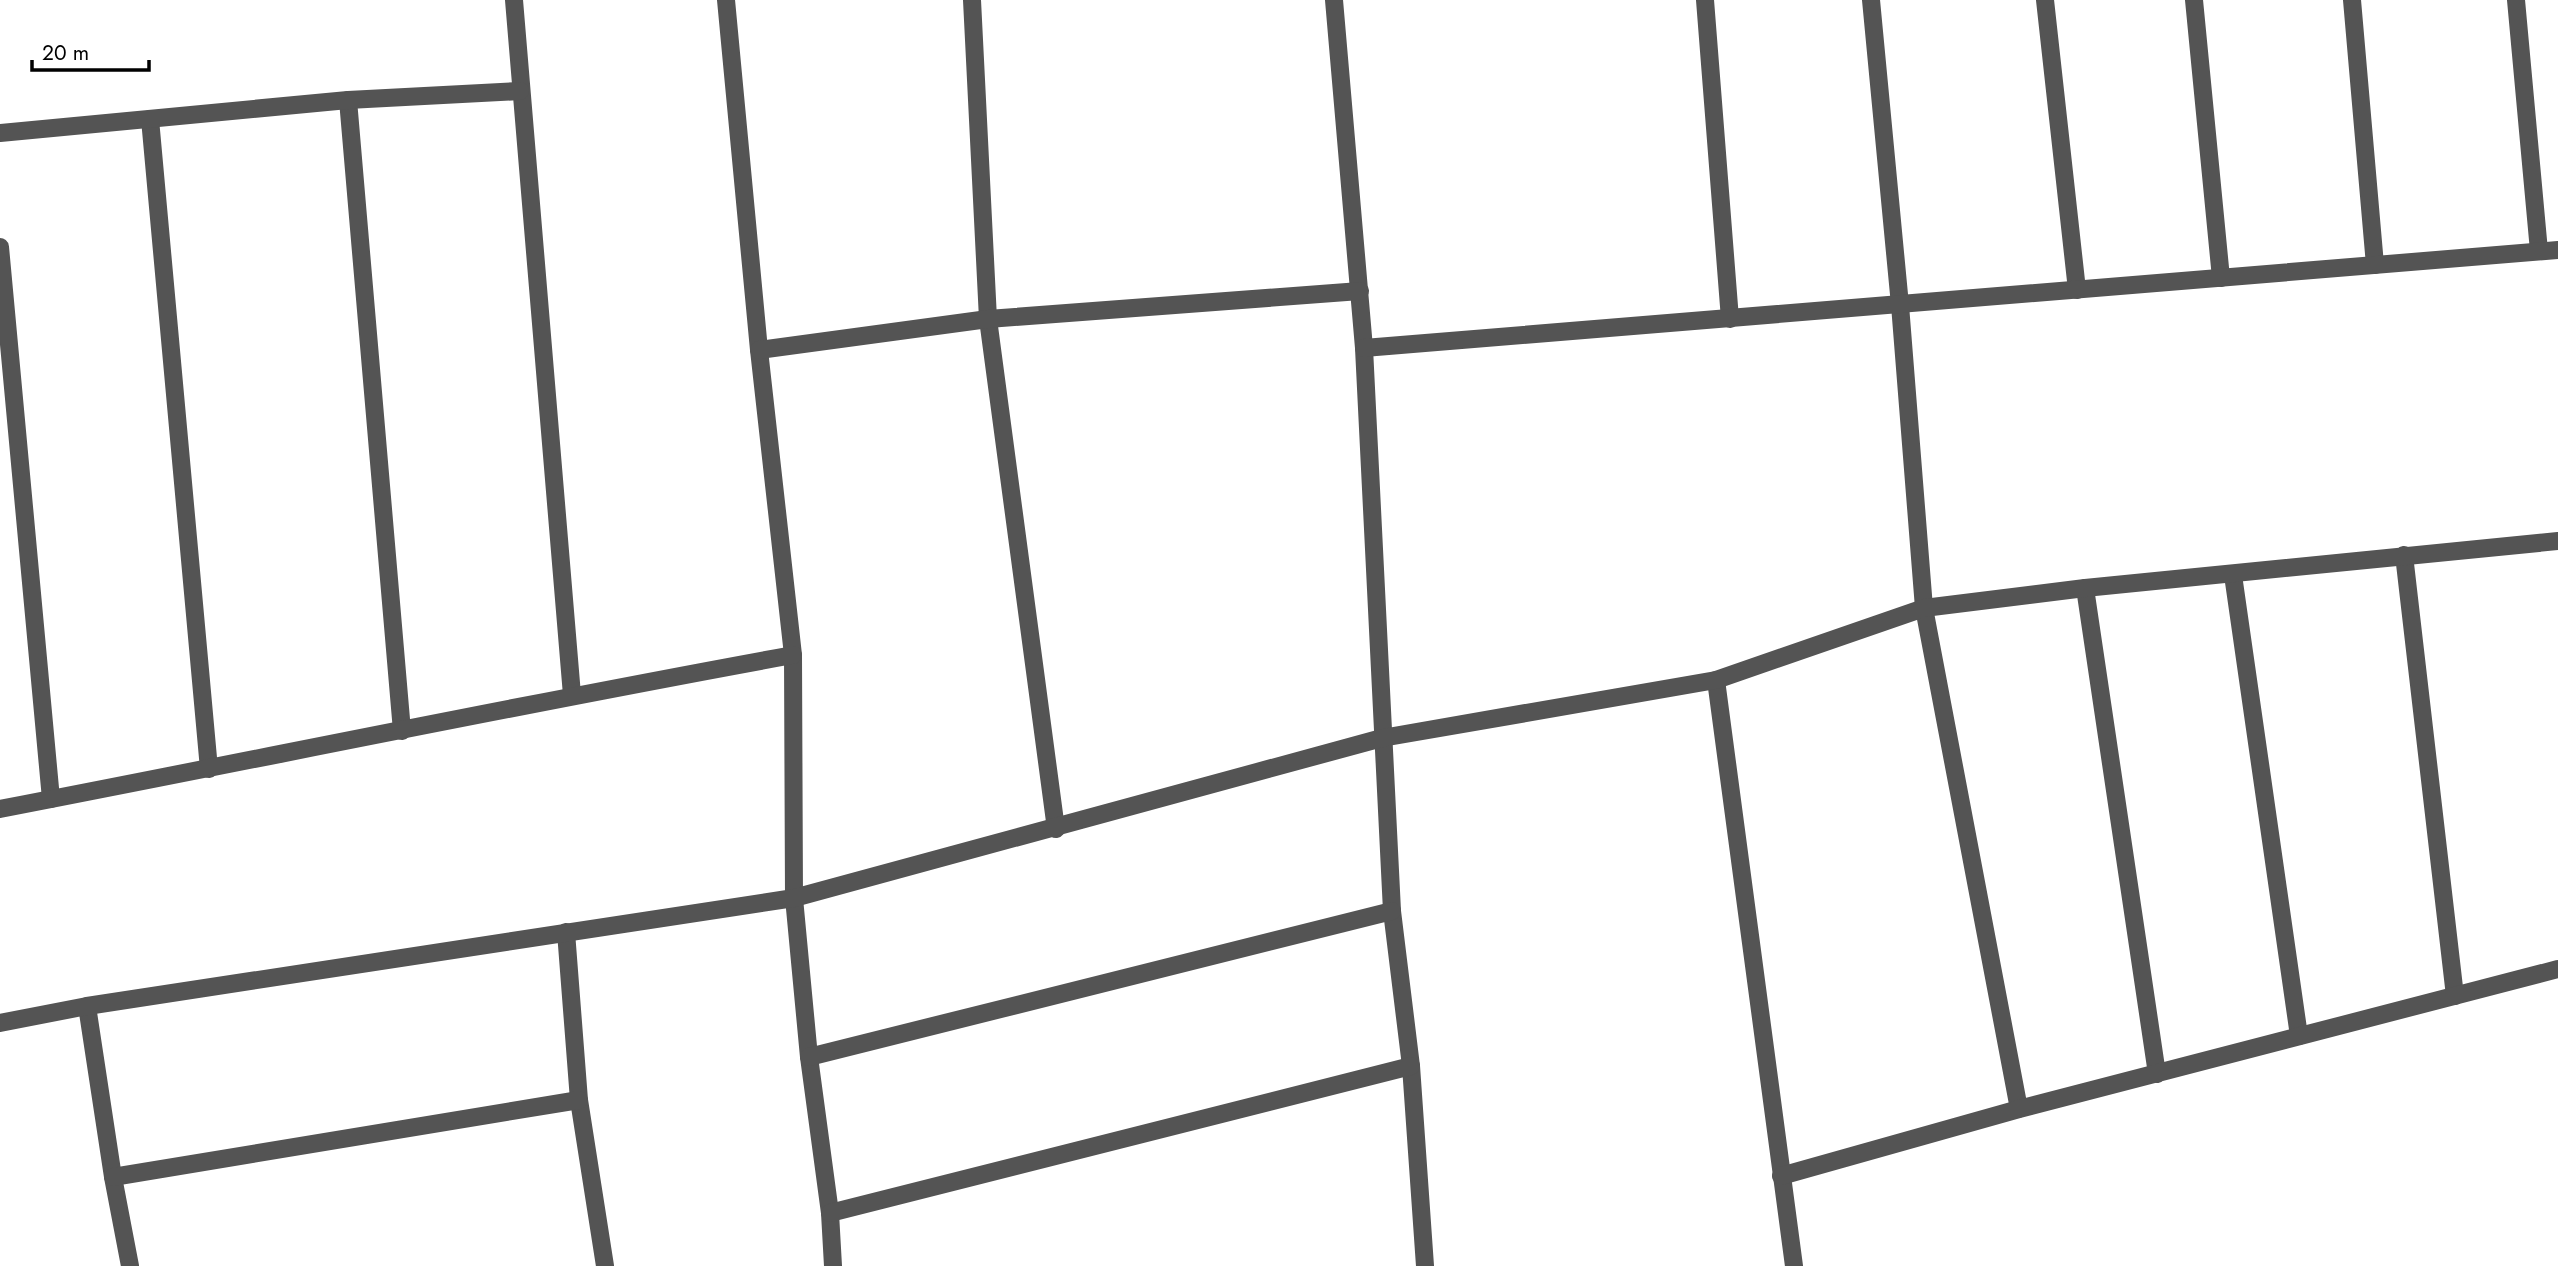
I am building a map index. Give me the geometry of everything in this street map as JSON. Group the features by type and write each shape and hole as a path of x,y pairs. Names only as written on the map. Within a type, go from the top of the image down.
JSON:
{"street":[{"path":"514,0 572,695"},
{"path":"726,0 759,350 793,655 794,898 809,1057 830,1213 833,1266"},
{"path":"972,0 988,319 1056,829"},
{"path":"1334,0 1364,348 1392,911 1411,1066 1426,1266"},
{"path":"1705,0 1730,319"},
{"path":"1871,0 1900,305 1924,608 2019,1109"},
{"path":"2046,0 2077,290"},
{"path":"2194,0 2221,278"},
{"path":"2351,0 2375,265"},
{"path":"2516,0 2539,251"},
{"path":"0,133 348,100 520,91"},
{"path":"348,100 402,731"},
{"path":"150,119 209,769"},
{"path":"0,247 51,799"},
{"path":"1364,348 2558,250"},
{"path":"759,350 988,319 1360,291"},
{"path":"0,1023 87,1006 794,898 1056,829 1382,738 1716,680 1924,608 2085,588 2558,541"},
{"path":"2404,555 2455,996"},
{"path":"2233,575 2299,1036"},
{"path":"2085,588 2157,1074"},
{"path":"0,809 572,695 793,655"},
{"path":"1716,680 1794,1266"},
{"path":"809,1057 1392,911"},
{"path":"566,932 579,1100 605,1266"},
{"path":"1782,1176 2019,1109 2558,968"},
{"path":"87,1006 113,1177 130,1266"},
{"path":"830,1213 1411,1066"},
{"path":"113,1177 579,1100"}]}
